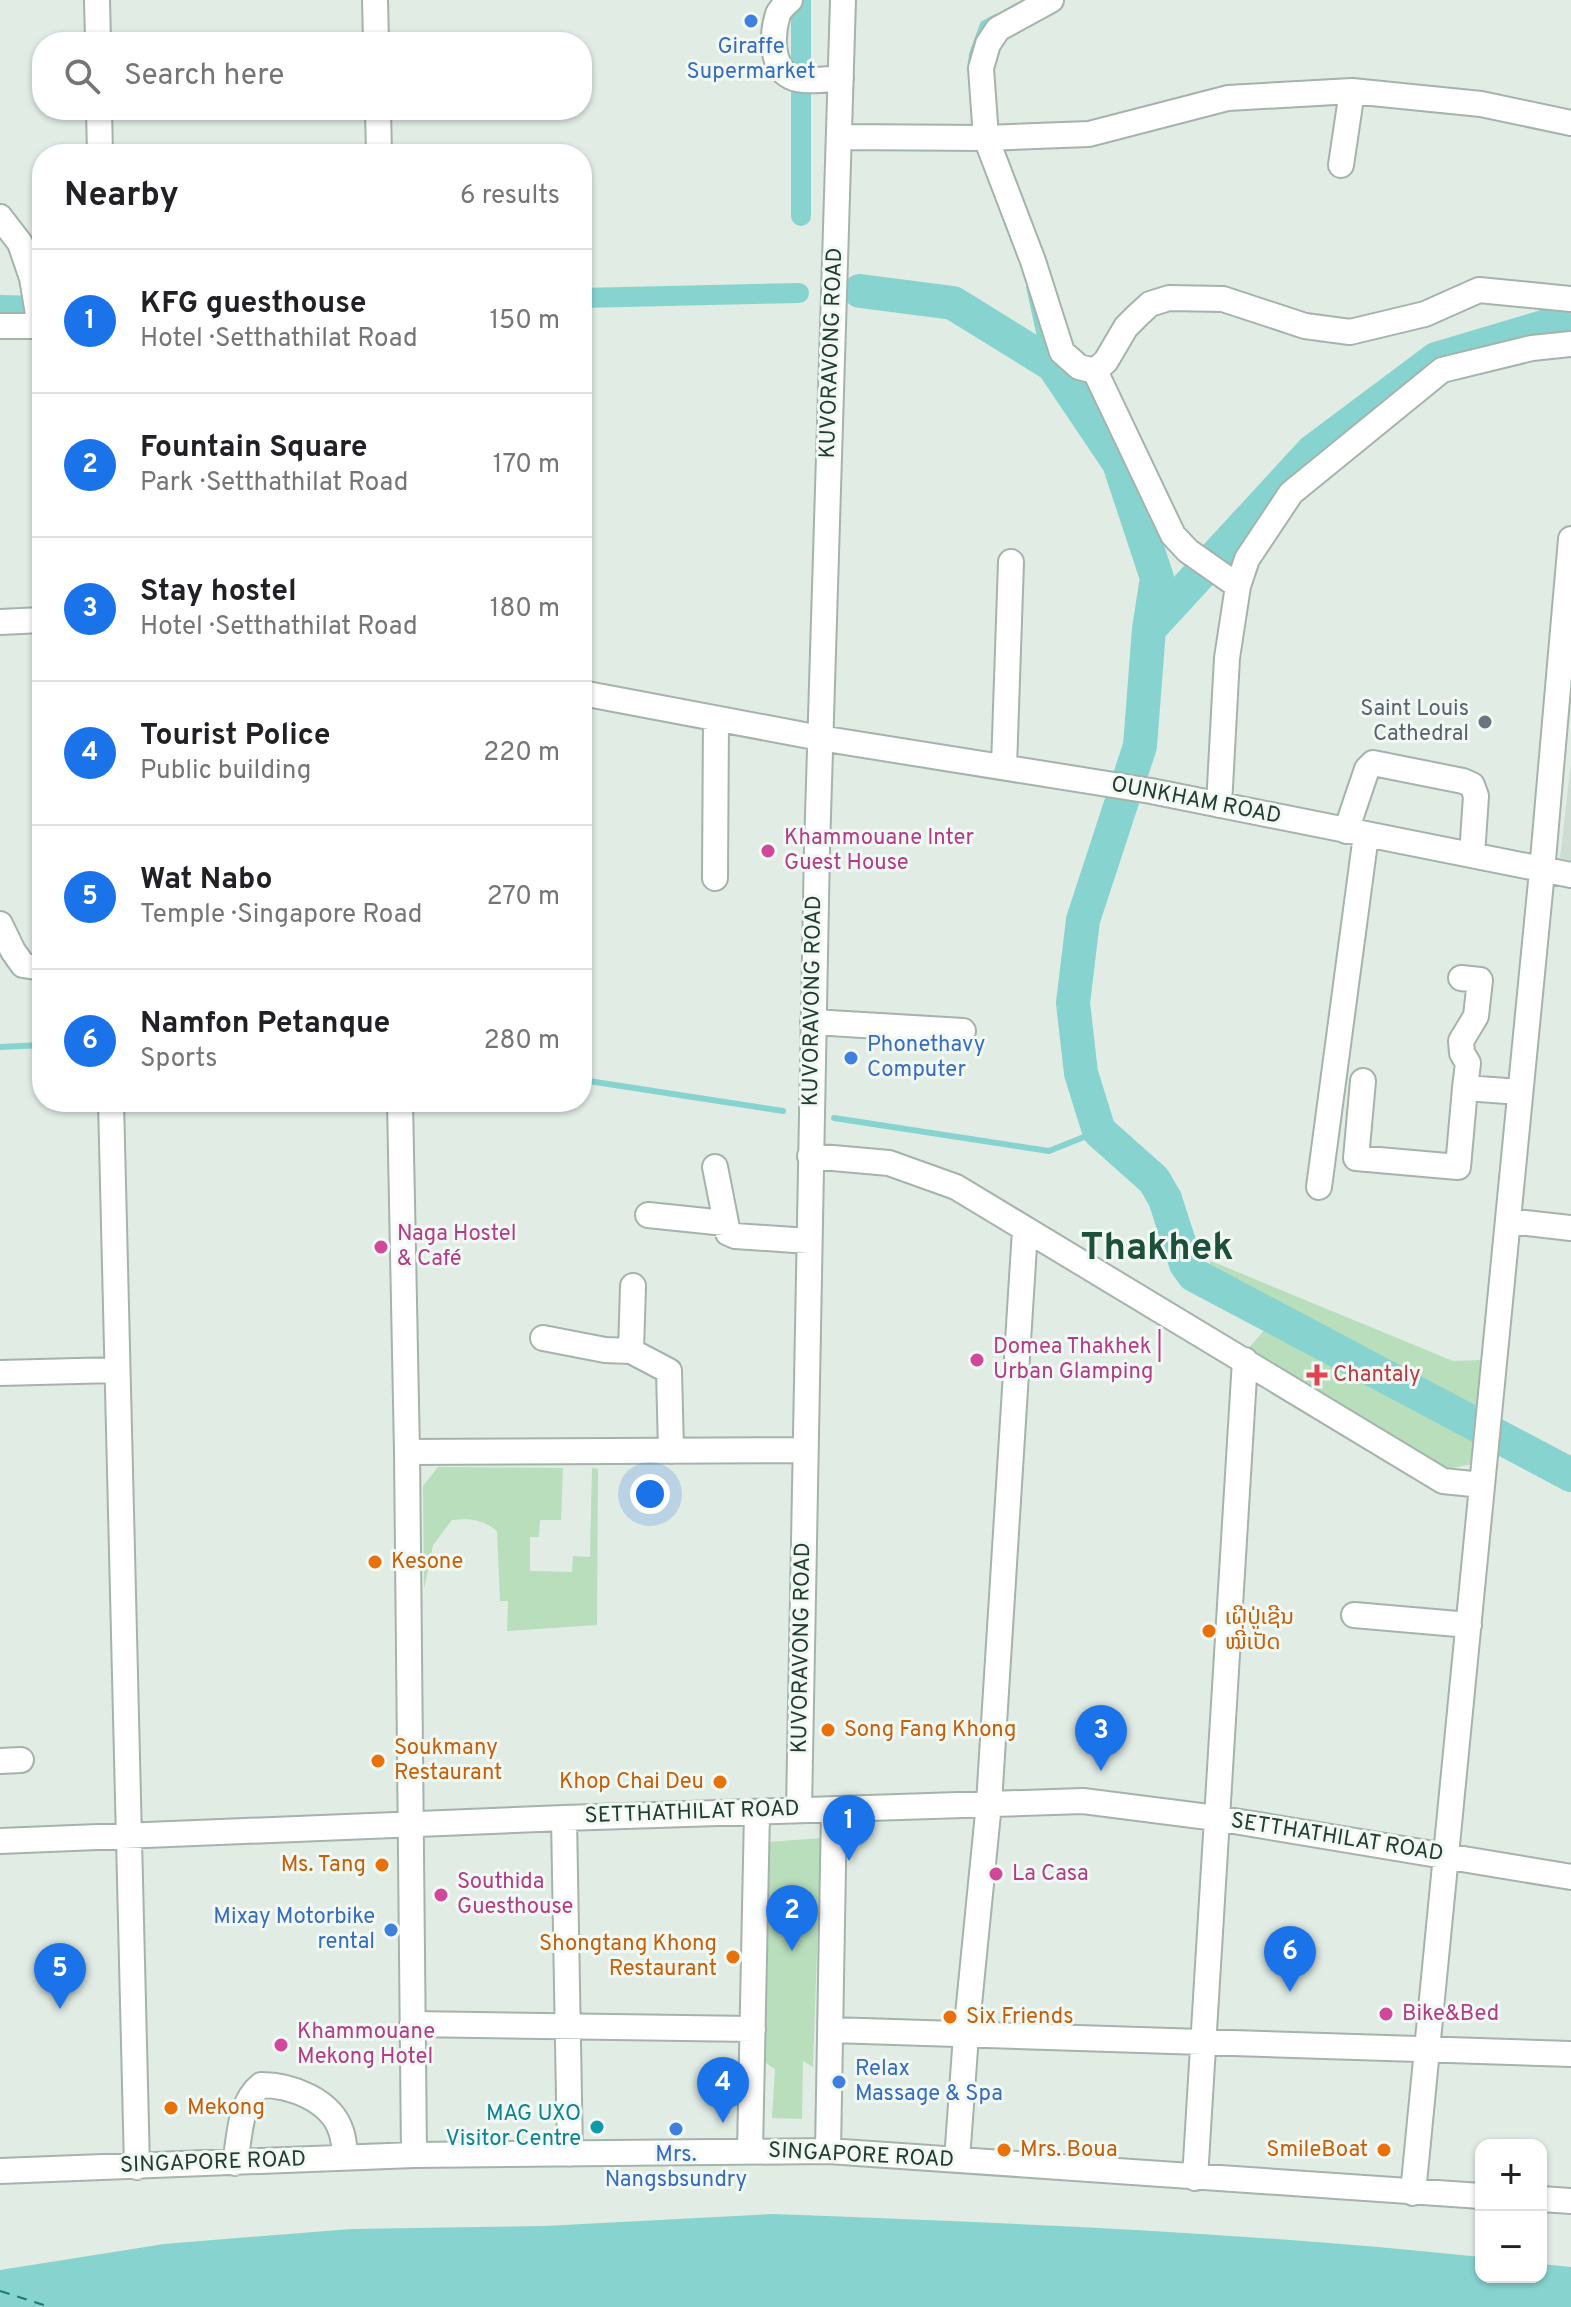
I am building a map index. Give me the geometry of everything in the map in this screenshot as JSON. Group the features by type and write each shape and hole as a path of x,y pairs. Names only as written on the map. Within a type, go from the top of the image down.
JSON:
{"street":[{"path":"97,0 98,32"},
{"path":"375,0 376,32"},
{"path":"790,0 779,11 774,51 780,69 793,79 838,79"},
{"name":"KUVORAVONG ROAD","path":"799,1809 813,1022 842,0"},
{"path":"1051,0 998,29 988,44 981,68 978,138 1033,261 1062,352 1079,367 1095,371"},
{"path":"1341,165 1352,91"},
{"path":"840,137 978,138 1089,134 1228,98 1352,91 1481,104 1571,123"},
{"path":"99,120 100,144"},
{"path":"378,120 379,144"},
{"path":"0,217 20,243 32,286"},
{"path":"1095,371 1106,361 1126,327 1138,315 1150,304 1169,298 1223,299 1305,326 1350,332 1425,314 1479,290 1571,299"},
{"path":"0,326 32,314"},
{"path":"1219,805 1227,658 1238,586 1247,559 1291,493 1442,370 1532,348 1571,344"},
{"path":"1095,371 1173,535 1188,551 1238,586"},
{"path":"1413,2193 1542,871 1571,539"},
{"path":"1004,767 1011,562"},
{"path":"0,622 32,620"},
{"name":"OUNKHAM ROAD","path":"592,695 820,738 1151,791 1571,875"},
{"path":"715,878 716,719"},
{"path":"1319,1187 1356,833 1367,769 1373,763 1472,785 1476,796 1472,855"},
{"path":"0,924 23,965 32,966"},
{"path":"1363,1081 1356,1158 1458,1167 1468,1063 1462,1053 1461,1041 1476,1016 1480,980 1461,978"},
{"path":"813,1022 963,1031"},
{"path":"1465,1088 1520,1092"},
{"path":"111,1112 137,2167"},
{"path":"400,1112 414,2155"},
{"path":"810,1156 889,1163 956,1187 1443,1481 1483,1478"},
{"path":"715,1167 728,1233 809,1241"},
{"path":"648,1215 725,1223"},
{"path":"1508,1221 1571,1228"},
{"path":"957,2160 989,1803 1025,1230"},
{"path":"631,1351 633,1286"},
{"path":"543,1338 605,1350 631,1351 669,1371 671,1451"},
{"path":"1195,2178 1245,1360"},
{"path":"0,1373 116,1370"},
{"path":"407,1452 805,1450"},
{"path":"1354,1615 1469,1625"},
{"name":"SETTHATHILAT ROAD","path":"0,1841 799,1809 1083,1801 1216,1818 1571,1877"},
{"path":"828,2151 834,1809"},
{"path":"750,2151 757,1812"},
{"path":"564,1818 570,2154"},
{"path":"412,2024 753,2029"},
{"path":"832,2030 1571,2054"},
{"path":"235,2163 249,2095 261,2085 286,2088 322,2104 341,2131 346,2157"},
{"name":"SINGAPORE ROAD","path":"0,2171 414,2155 828,2151 1475,2196"},
{"path":"1547,2199 1571,2201"}],"shaded area":[{"path":"1571,763 1571,860 1560,858"}],"green space":[{"path":"1211,1261 1453,1361 1482,1360 1472,1464 1443,1470 1247,1350 1268,1326 1319,1357 1359,1353 1205,1274"},
{"path":"438,1467 563,1468 561,1520 540,1520 539,1537 530,1537 530,1571 572,1572 573,1556 590,1557 592,1468 598,1469 597,1625 507,1631 508,1601 500,1601 497,1531 476,1520 452,1520 433,1545 424,1589 423,1486"},
{"path":"821,1838 813,2067 803,2061 802,2119 772,2118 775,2069 763,2061 769,1842"}],"water":[{"path":"772,2214 1304,2241 1475,2256 1475,2283 1547,2283 1547,2265 1571,2267 1571,2307 0,2307 0,2270 164,2244 351,2229 545,2226"}],"waterway":[{"path":"801,0 801,216"},
{"path":"971,64 983,24 996,17"},
{"path":"1029,286 1045,360"},
{"path":"860,291 953,303 1053,365 1119,463 1157,578 1149,629"},
{"path":"592,298 799,293"},
{"path":"0,305 32,306"},
{"path":"1571,323 1557,323 1436,359 1313,451 1149,629 1140,746 1083,920 1073,1003 1081,1073 1099,1131 1154,1180 1165,1199 1186,1264 1194,1275 1571,1475"},
{"path":"0,1047 32,1045"},
{"path":"592,1082 783,1111"},
{"path":"834,1118 1049,1151 1099,1131"}],"ferry route":[{"path":"0,2291 50,2307"}],"place":[{"name":"Giraffe Supermarket","path":"751,21"},
{"name":"Saint Louis Cathedral","path":"1485,722"},
{"name":"Khammouane Inter Guest House","path":"768,851"},
{"name":"Phonethavy Computer","path":"851,1058"},
{"name":"Naga Hostel & Café","path":"381,1247"},
{"name":"Domea Thakhek | Urban Glamping","path":"977,1360"},
{"name":"Chantaly","path":"1317,1375"},
{"name":"Kesone","path":"375,1562"},
{"name":"ເຝີປູ່ເຊີນ ໝີ່ເປັດ","path":"1209,1631"},
{"name":"Song Fang Khong","path":"828,1730"},
{"name":"Soukmany Restaurant","path":"378,1761"},
{"name":"Stay hostel","path":"1101,1771"},
{"name":"Khop Chai Deu","path":"720,1782"},
{"name":"KFG guesthouse","path":"849,1861"},
{"name":"Ms. Tang","path":"382,1865"},
{"name":"La Casa","path":"996,1874"},
{"name":"Southida Guesthouse","path":"441,1895"},
{"name":"Mixay Motorbike rental","path":"391,1930"},
{"name":"Fountain Square","path":"792,1951"},
{"name":"Shongtang Khong Restaurant","path":"733,1957"},
{"name":"Namfon Petanque","path":"1290,1992"},
{"name":"Wat Nabo","path":"60,2009"},
{"name":"Bike&Bed","path":"1386,2014"},
{"name":"Six Friends","path":"950,2017"},
{"name":"Khammouane Mekong Hotel","path":"281,2045"},
{"name":"Relax Massage & Spa","path":"839,2082"},
{"name":"Mekong","path":"171,2108"},
{"name":"Tourist Police","path":"723,2123"},
{"name":"MAG UXO Visitor Centre","path":"597,2127"},
{"name":"Mrs. Nangsbsundry","path":"676,2129"},
{"name":"Mrs. Boua","path":"1004,2150"},
{"name":"SmileBoat","path":"1384,2150"}],"district":[{"name":"Thakhek","path":"1157,1249"}]}
